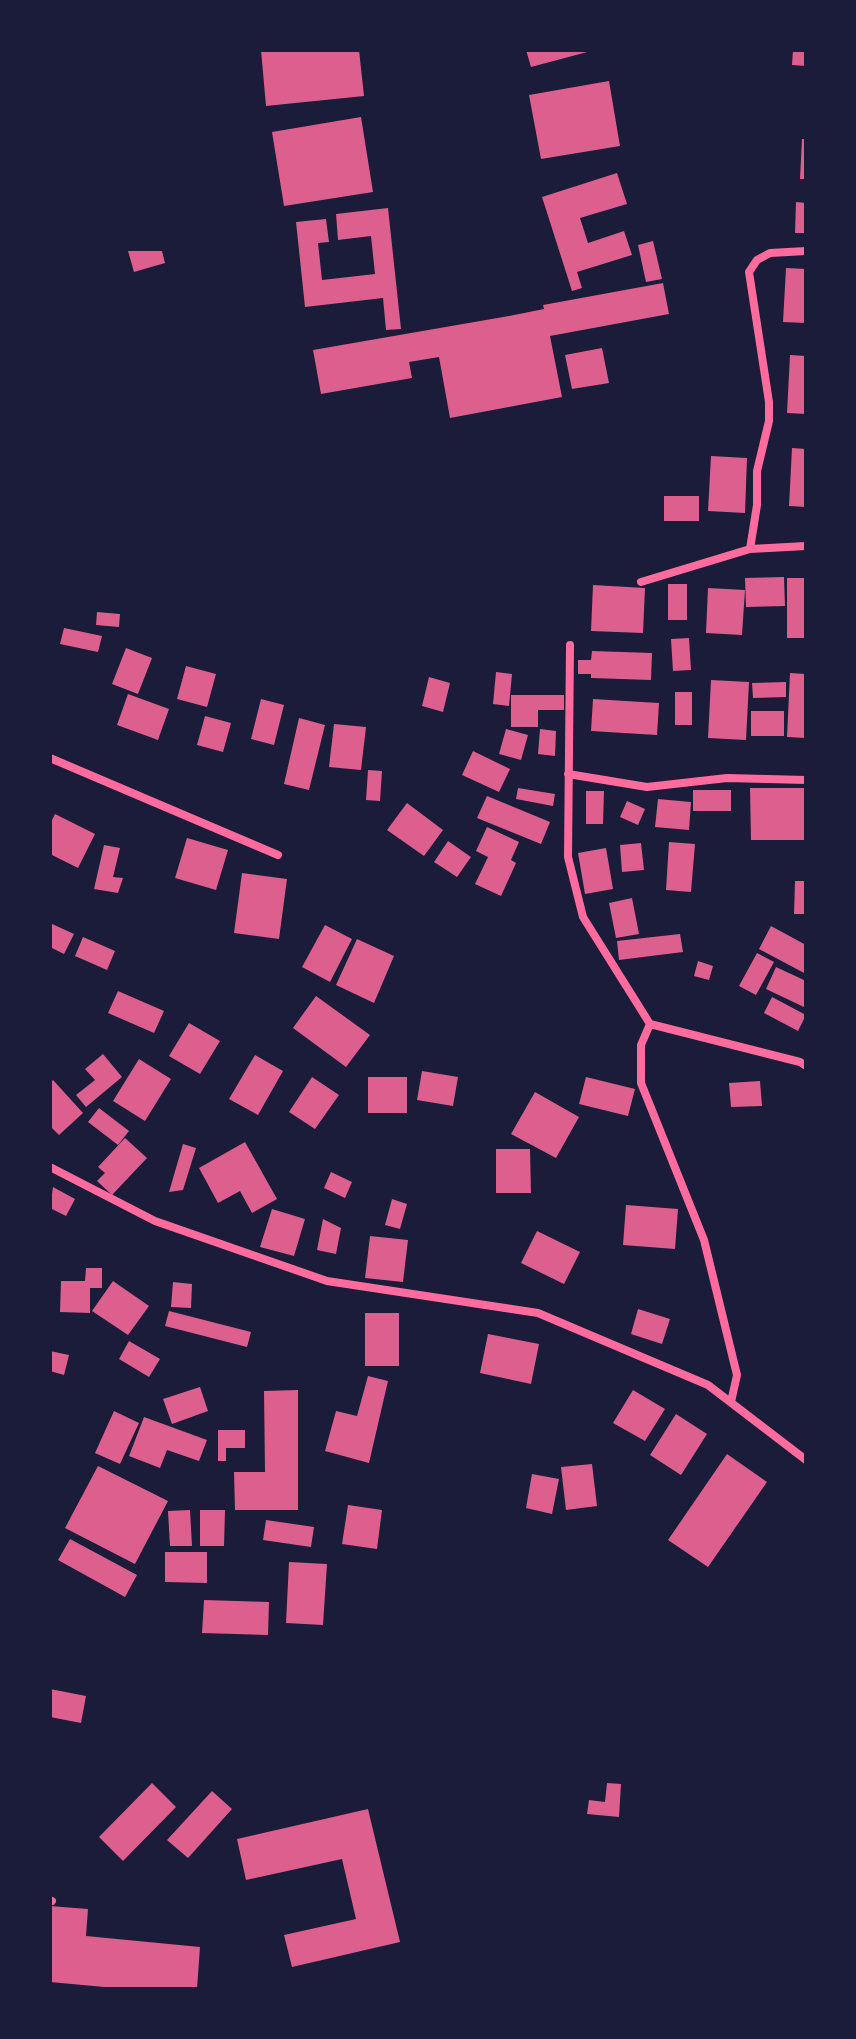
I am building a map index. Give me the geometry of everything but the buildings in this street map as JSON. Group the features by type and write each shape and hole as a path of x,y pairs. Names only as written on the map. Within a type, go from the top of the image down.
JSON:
{"street":[{"path":"750,549 757,505 757,471 769,421 769,402 749,272 757,260 770,253 806,251"},
{"path":"641,582 750,549 806,546"},
{"path":"570,645 568,857 583,917 650,1024 806,1066"},
{"path":"50,758 278,855"},
{"path":"568,774 647,787 727,778 806,780"},
{"path":"650,1024 641,1045 641,1083 704,1240 737,1375 731,1402"},
{"path":"50,1167 155,1221 327,1281 538,1313 708,1385 806,1460"}]}
